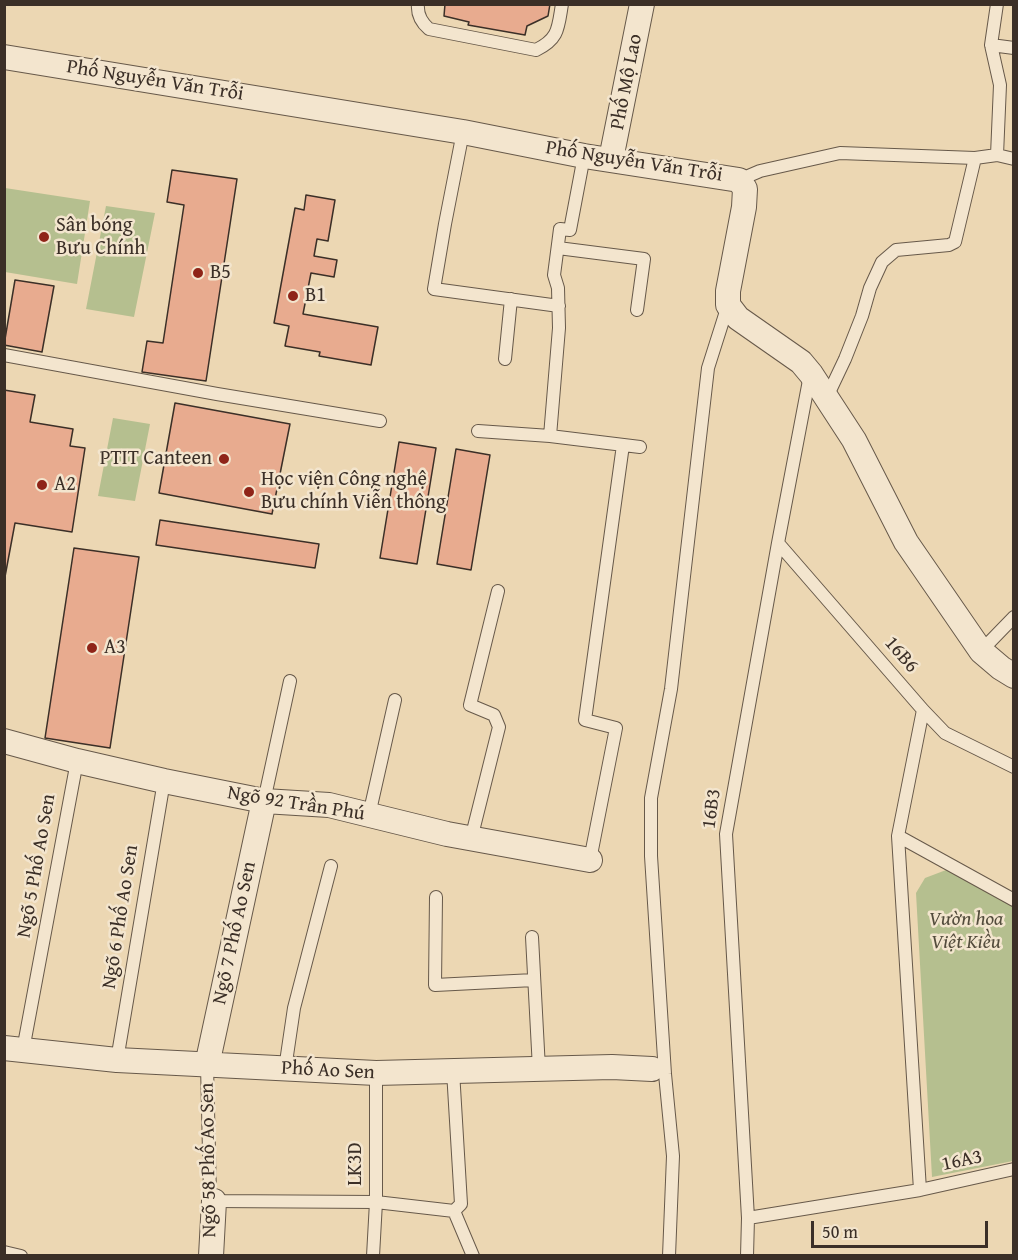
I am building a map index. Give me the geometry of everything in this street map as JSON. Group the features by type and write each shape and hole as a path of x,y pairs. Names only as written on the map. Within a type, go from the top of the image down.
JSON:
{"street":[{"name":"Phố Mộ Lao","path":"611,159 642,4"},
{"name":"Phố Nguyễn Văn Trỗi","path":"4,57 463,132 584,156 738,180 745,189 744,207 728,291 728,305"},
{"path":"728,305 738,318 801,362 854,440 906,542 981,651 1014,676"},
{"name":"Ngõ 92 Trần Phú","path":"4,741 164,781 264,801 329,805 471,839 590,860"},
{"name":"Ngõ 7 Phố Ao Sen","path":"207,1065 264,801"},
{"name":"Phố Ao Sen","path":"14,1049 117,1060 376,1073 652,1069"},
{"name":"Ngõ 58 Phố Ao Sen","path":"211,1256 214,1201"}],"lane":[{"path":"418,4 423,23 429,29 536,50 549,44 557,30 562,4"},
{"path":"997,4 991,45 991,54 1000,85 997,155"},
{"path":"991,45 1014,48"},
{"path":"463,132 434,289 559,306"},
{"path":"738,180 760,171 840,153 975,158 997,155 1014,159"},
{"path":"550,436 560,328 558,288 554,275 560,230 570,230 584,156"},
{"path":"826,399 849,348 870,288 882,262 896,250 948,245 955,242 975,158"},
{"path":"558,248 644,259 637,310"},
{"path":"505,359 512,299"},
{"path":"669,1256 673,1156 665,1074 651,856 651,798 671,688 708,368 728,305"},
{"path":"4,355 380,421"},
{"name":"16B3","path":"747,1256 748,1218 726,834 810,374"},
{"path":"478,431 550,436 640,447"},
{"path":"590,860 615,728 585,720 623,446"},
{"name":"16B6","path":"778,543 945,733 1014,767"},
{"path":"471,839 499,727 494,715 470,705 498,591"},
{"path":"981,651 1014,617"},
{"path":"264,801 290,681"},
{"path":"369,815 395,700"},
{"path":"920,1190 898,836 923,710"},
{"name":"Ngõ 5 Phố Ao Sen","path":"14,1049 77,761"},
{"name":"Ngõ 6 Phố Ao Sen","path":"117,1060 164,781"},
{"path":"898,836 1014,900"},
{"path":"285,1069 294,1008 331,866"},
{"path":"436,897 435,985 534,980"},
{"path":"532,937 539,1069"},
{"name":"Ngõ 58 Phố Ao Sen","path":"207,1065 210,1196 214,1201"},
{"path":"453,1071 461,1204 454,1211"},
{"name":"LK3D","path":"373,1256 376,1073"},
{"name":"16A3","path":"748,1218 920,1190 1014,1169"},
{"path":"214,1201 375,1202 454,1211"},
{"path":"454,1211 473,1256"}],"green space":[{"name":"Sân bóng Bưu Chính","path":"5,188 90,201 77,284 5,272"},
{"path":"106,206 155,213 134,317 86,309"},
{"path":"113,418 150,424 135,501 98,496"},
{"name":"Vườn hoa Việt Kiều","path":"954,867 1013,903 1013,1161 932,1177 916,893 925,878"}],"building":[{"path":"445,4 550,4 548,16 527,26 525,35 468,25 469,22 444,16"},
{"name":"B5","path":"172,170 237,179 206,381 142,372 147,341 163,343 184,205 167,202"},
{"name":"B1","path":"306,195 335,200 328,241 317,239 314,256 337,260 334,277 311,273 303,314 378,327 371,365 319,356 320,352 285,346 289,326 274,323 295,208 304,210"},
{"path":"15,280 54,286 42,352 4,345"},
{"name":"A2","path":"4,390 35,395 30,422 73,429 70,446 85,448 72,532 15,523 4,582"},
{"name":"PTIT Canteen","path":"175,403 290,424 272,514 159,493"},
{"path":"399,442 436,448 417,564 380,558"},
{"path":"456,449 490,455 471,570 437,564"},
{"path":"160,520 319,544 315,568 156,545"},
{"name":"A3","path":"74,548 139,557 110,748 45,738"}],"place":[{"name":"Sân bóng Bưu Chính","path":"44,237"},
{"name":"B5","path":"198,273"},
{"name":"B1","path":"293,296"},
{"name":"PTIT Canteen","path":"224,459"},
{"name":"A2","path":"42,485"},
{"name":"Học viện Công nghệ Bưu chính Viễn thông","path":"249,492"},
{"name":"A3","path":"92,648"}]}
